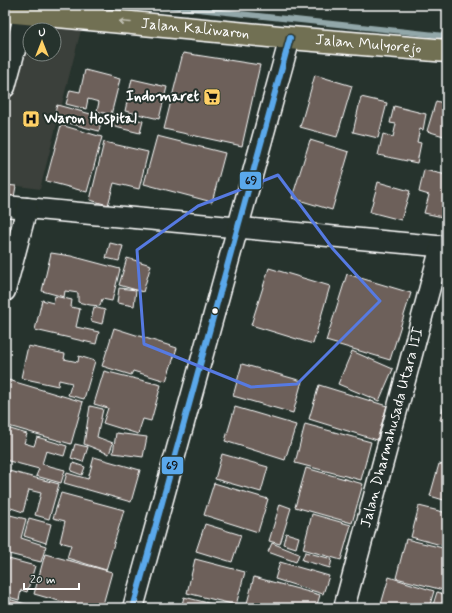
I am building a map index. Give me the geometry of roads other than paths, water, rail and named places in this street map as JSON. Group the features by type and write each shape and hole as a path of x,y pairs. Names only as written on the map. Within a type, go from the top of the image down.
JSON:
{"main road":[{"name":"Jalan Kaliwaron","path":"15,12 290,38"},
{"name":"Jalan Mulyorejo","path":"290,38 447,51"}],"street":[{"path":"5,87 15,12"},
{"path":"133,608 290,38"},
{"path":"5,206 444,247"},
{"path":"5,291 27,208"},
{"name":"Jalan Dharmahusada Utara III","path":"344,608 444,247"}],"waterway":[{"path":"158,5 447,36"}],"place":[{"name":"Indomaret","path":"212,97"},
{"name":"Waron Hospital","path":"31,119"}]}
